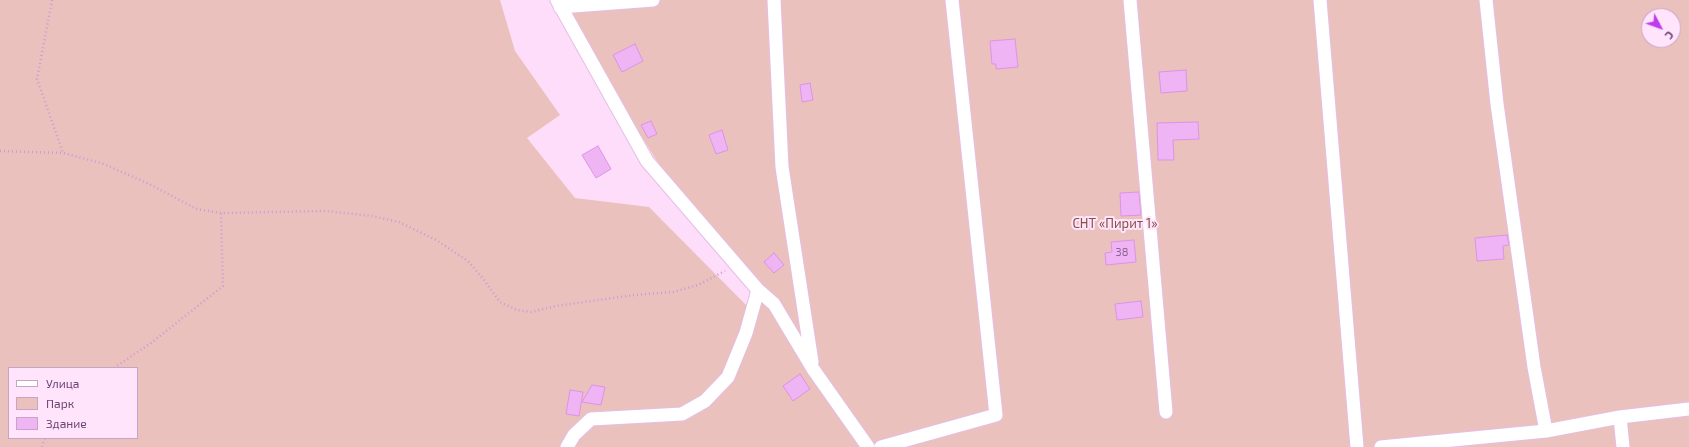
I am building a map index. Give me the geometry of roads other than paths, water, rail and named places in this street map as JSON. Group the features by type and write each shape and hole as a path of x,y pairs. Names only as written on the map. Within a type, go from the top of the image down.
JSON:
{"street":[{"path":"653,0 558,3 648,161 758,290 774,304 813,369 868,447"},
{"path":"774,0 782,167 813,369"},
{"path":"880,447 996,415 952,0"},
{"path":"1130,0 1166,412"},
{"path":"1320,0 1357,447"},
{"path":"1486,0 1499,120 1534,367 1546,431"},
{"path":"567,447 574,436 591,419 682,414 705,401 728,377 746,333 758,290"},
{"path":"1382,447 1546,431 1620,417 1689,409"},
{"path":"1620,417 1623,447"}],"park label":[{"name":"СНТ «Пирит 1»","path":"1115,224"}]}
